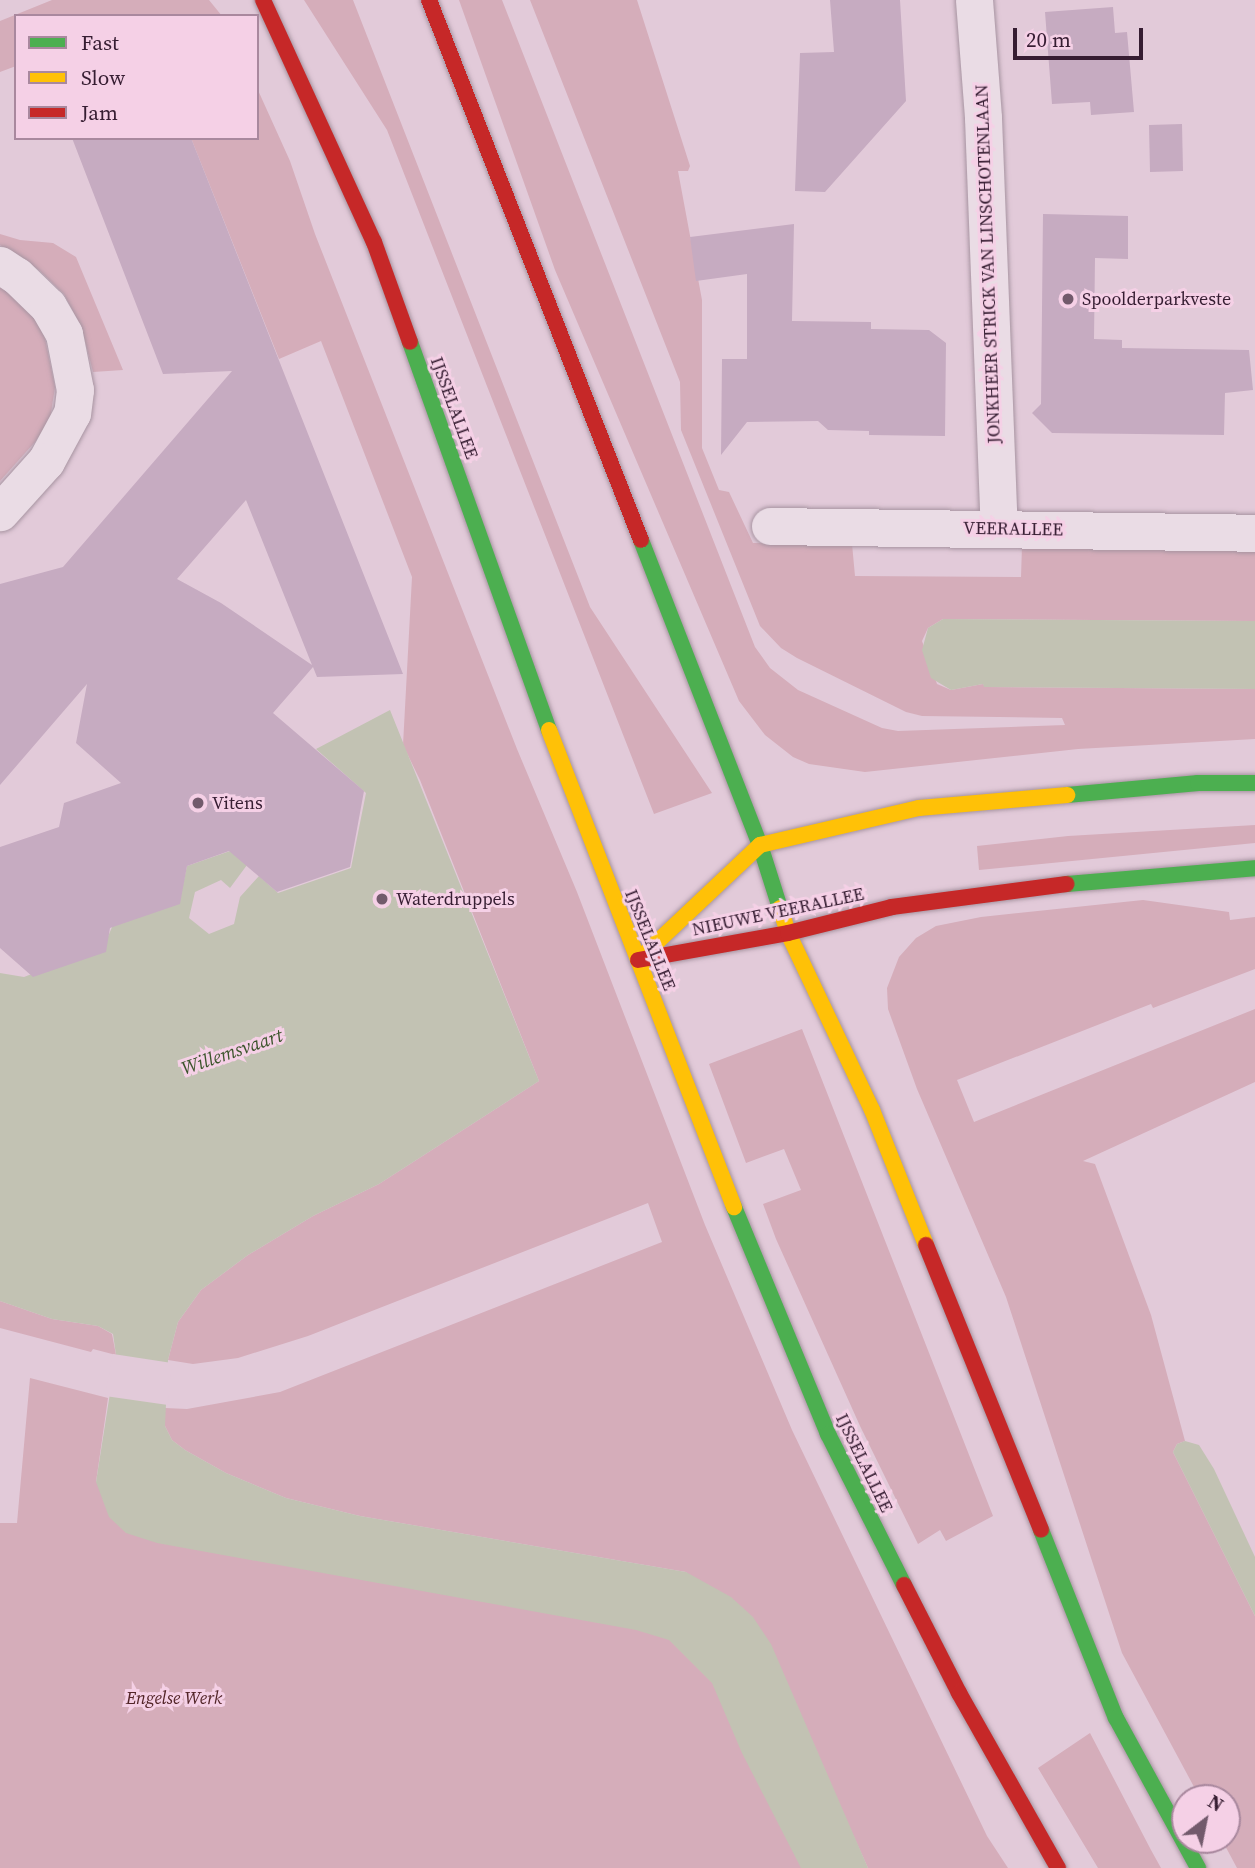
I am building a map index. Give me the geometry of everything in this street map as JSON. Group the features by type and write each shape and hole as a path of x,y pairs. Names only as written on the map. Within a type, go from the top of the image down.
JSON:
{"main road":[{"name":"IJSSELALLEE","path":"263,0 374,242 576,807 768,1294 828,1434 958,1693 1058,1868"},
{"path":"429,0 760,845 788,933 872,1110 1116,1718 1198,1868"},
{"path":"760,845 919,808 1198,783 1255,783"},
{"name":"NIEUWE VEERALLEE","path":"638,960 760,845"},
{"name":"NIEUWE VEERALLEE","path":"638,960 788,933 892,907 1068,884 1255,868"}],"street":[{"name":"JONKHEER STRICK VAN LINSCHOTENLAAN","path":"974,0 983,118 999,529"},
{"path":"0,265 17,276 48,306 64,334 75,390 72,413 46,461 0,512"},
{"name":"VEERALLEE","path":"770,526 1255,533"}],"green space":[{"path":"52,0 209,0 220,14 17,14"},
{"path":"304,0 353,0 590,607 712,793 654,814 387,130"},
{"path":"459,0 502,0 755,647 770,668 798,690 882,728 898,731 1065,725 1062,718 922,716 906,712 797,658 781,648 760,626 681,430 680,382 530,0 637,0 690,166 688,171 678,171 702,300 702,448 719,490 729,492 753,543 852,544 855,576 1021,577 1022,546 1255,550 1255,621 943,619 928,628 922,641 937,684 951,690 983,684 985,687 1255,689 1255,739 1078,749 865,772 809,764 793,757 765,735 739,701 555,270"},
{"path":"14,15 14,67 0,72 0,21"},
{"path":"259,92 290,161 315,234 517,749 577,892 705,1225 792,1430 987,1836 1008,1868 868,1868 831,1786 686,1572 360,1516 286,1498 226,1473 185,1450 172,1440 165,1426 165,1408 187,1409 280,1392 662,1242 648,1203 308,1336 238,1358 193,1364 168,1360 178,1322 201,1290 248,1255 313,1216 379,1184 539,1081 420,780 403,745 412,577 321,341 279,359 192,140 259,140"},
{"path":"0,234 20,240 53,243 76,257 123,370 93,372 82,329 64,294 39,270 0,245"},
{"path":"0,285 32,312 44,334 55,387 50,419 35,442 0,481"},
{"path":"1255,825 1255,843 979,870 977,846 1068,836"},
{"path":"1143,900 1229,912 1230,920 1255,917 1255,969 1153,1008 1151,1004 957,1080 974,1122 1255,1009 1255,1082 1083,1161 1095,1164 1151,1315 1185,1441 1177,1444 1173,1452 1255,1616 1255,1868 1237,1868 1230,1854 1241,1854 1241,1784 1192,1784 1122,1653 1006,1297 917,1089 888,1009 887,988 899,957 916,938 936,926 981,917"},
{"path":"802,1029 993,1516 946,1541 940,1530 918,1544 860,1426 776,1239 763,1204 801,1190 784,1149 746,1163 709,1064"},
{"path":"0,1301 52,1319 98,1326 112,1334 116,1355 93,1349 91,1352 0,1328"},
{"name":"Engelse Werk","path":"30,1378 108,1398 96,1482 689,1609 839,1868 0,1868 0,1523 17,1523"},
{"path":"1090,1733 1161,1868 1098,1868 1038,1768"}],"water":[{"path":"943,619 1255,621 1255,689 984,687 983,684 951,690 931,678 922,650 928,628"},
{"name":"Willemsvaart","path":"390,710 539,1081 379,1184 313,1216 248,1255 201,1290 178,1322 168,1360 165,1426 172,1440 185,1450 226,1473 286,1498 360,1516 686,1572 731,1597 753,1617 771,1644 868,1868 801,1868 742,1753 712,1683 669,1640 636,1630 157,1543 126,1533 109,1517 96,1482 116,1355 113,1334 98,1326 52,1319 0,1301 0,973 24,977 104,946 115,920 179,902 187,866 230,851 247,865 230,888 221,880 195,892 189,918 209,934 234,924 240,897 259,876 278,893 351,868 366,793 316,749"},
{"path":"1185,1441 1199,1445 1214,1469 1255,1557 1255,1616 1173,1452 1177,1444"}],"pier":[{"path":"113,1354 172,1363 168,1405 105,1396"}],"building":[{"path":"830,0 900,0 906,101 825,192 795,191 800,53 834,52"},
{"path":"1113,7 1115,33 1127,32 1134,112 1091,115 1090,102 1052,104 1045,12"},
{"path":"1182,124 1183,171 1150,172 1149,125"},
{"path":"73,140 192,140 403,674 317,677 313,667 273,713 364,791 350,867 277,892 229,851 187,866 180,904 110,928 106,952 33,977 0,948 0,847 59,827 64,803 121,783 76,743 87,684 0,785 0,584 63,567 232,371 163,374","holes":["246,500 312,665 221,603 177,579"]},
{"name":"Spoolderparkveste","path":"1043,214 1128,216 1128,259 1095,258 1094,339 1122,340 1122,348 1249,350 1253,390 1225,393 1224,435 1052,433 1032,413 1041,404"},
{"path":"794,224 792,321 871,322 871,329 929,330 946,343 945,436 869,435 869,431 828,430 818,421 747,422 721,455 722,359 747,359 747,274 696,281 690,237"}],"traffic: fast":[{"path":"410,342 549,730"},
{"path":"641,540 760,845 780,908"},
{"path":"1067,795 1198,783 1255,783"},
{"path":"1066,884 1255,868"},
{"path":"734,1207 828,1434 904,1585"},
{"path":"1041,1530 1116,1718 1198,1868"}],"traffic: slow":[{"path":"549,730 734,1207"},
{"path":"638,960 760,845 919,808 1067,795"},
{"path":"780,908 788,933 872,1110 926,1245"}],"traffic: jam":[{"path":"263,0 374,242 410,342"},
{"path":"429,0 641,540"},
{"path":"638,960 788,933 892,907 1066,884"},
{"path":"926,1245 1041,1530"},
{"path":"904,1585 959,1693 1058,1868"}],"place":[{"name":"Spoolderparkveste","path":"1068,299"},
{"name":"Vitens","path":"198,803"},
{"name":"Waterdruppels","path":"382,899"}]}
